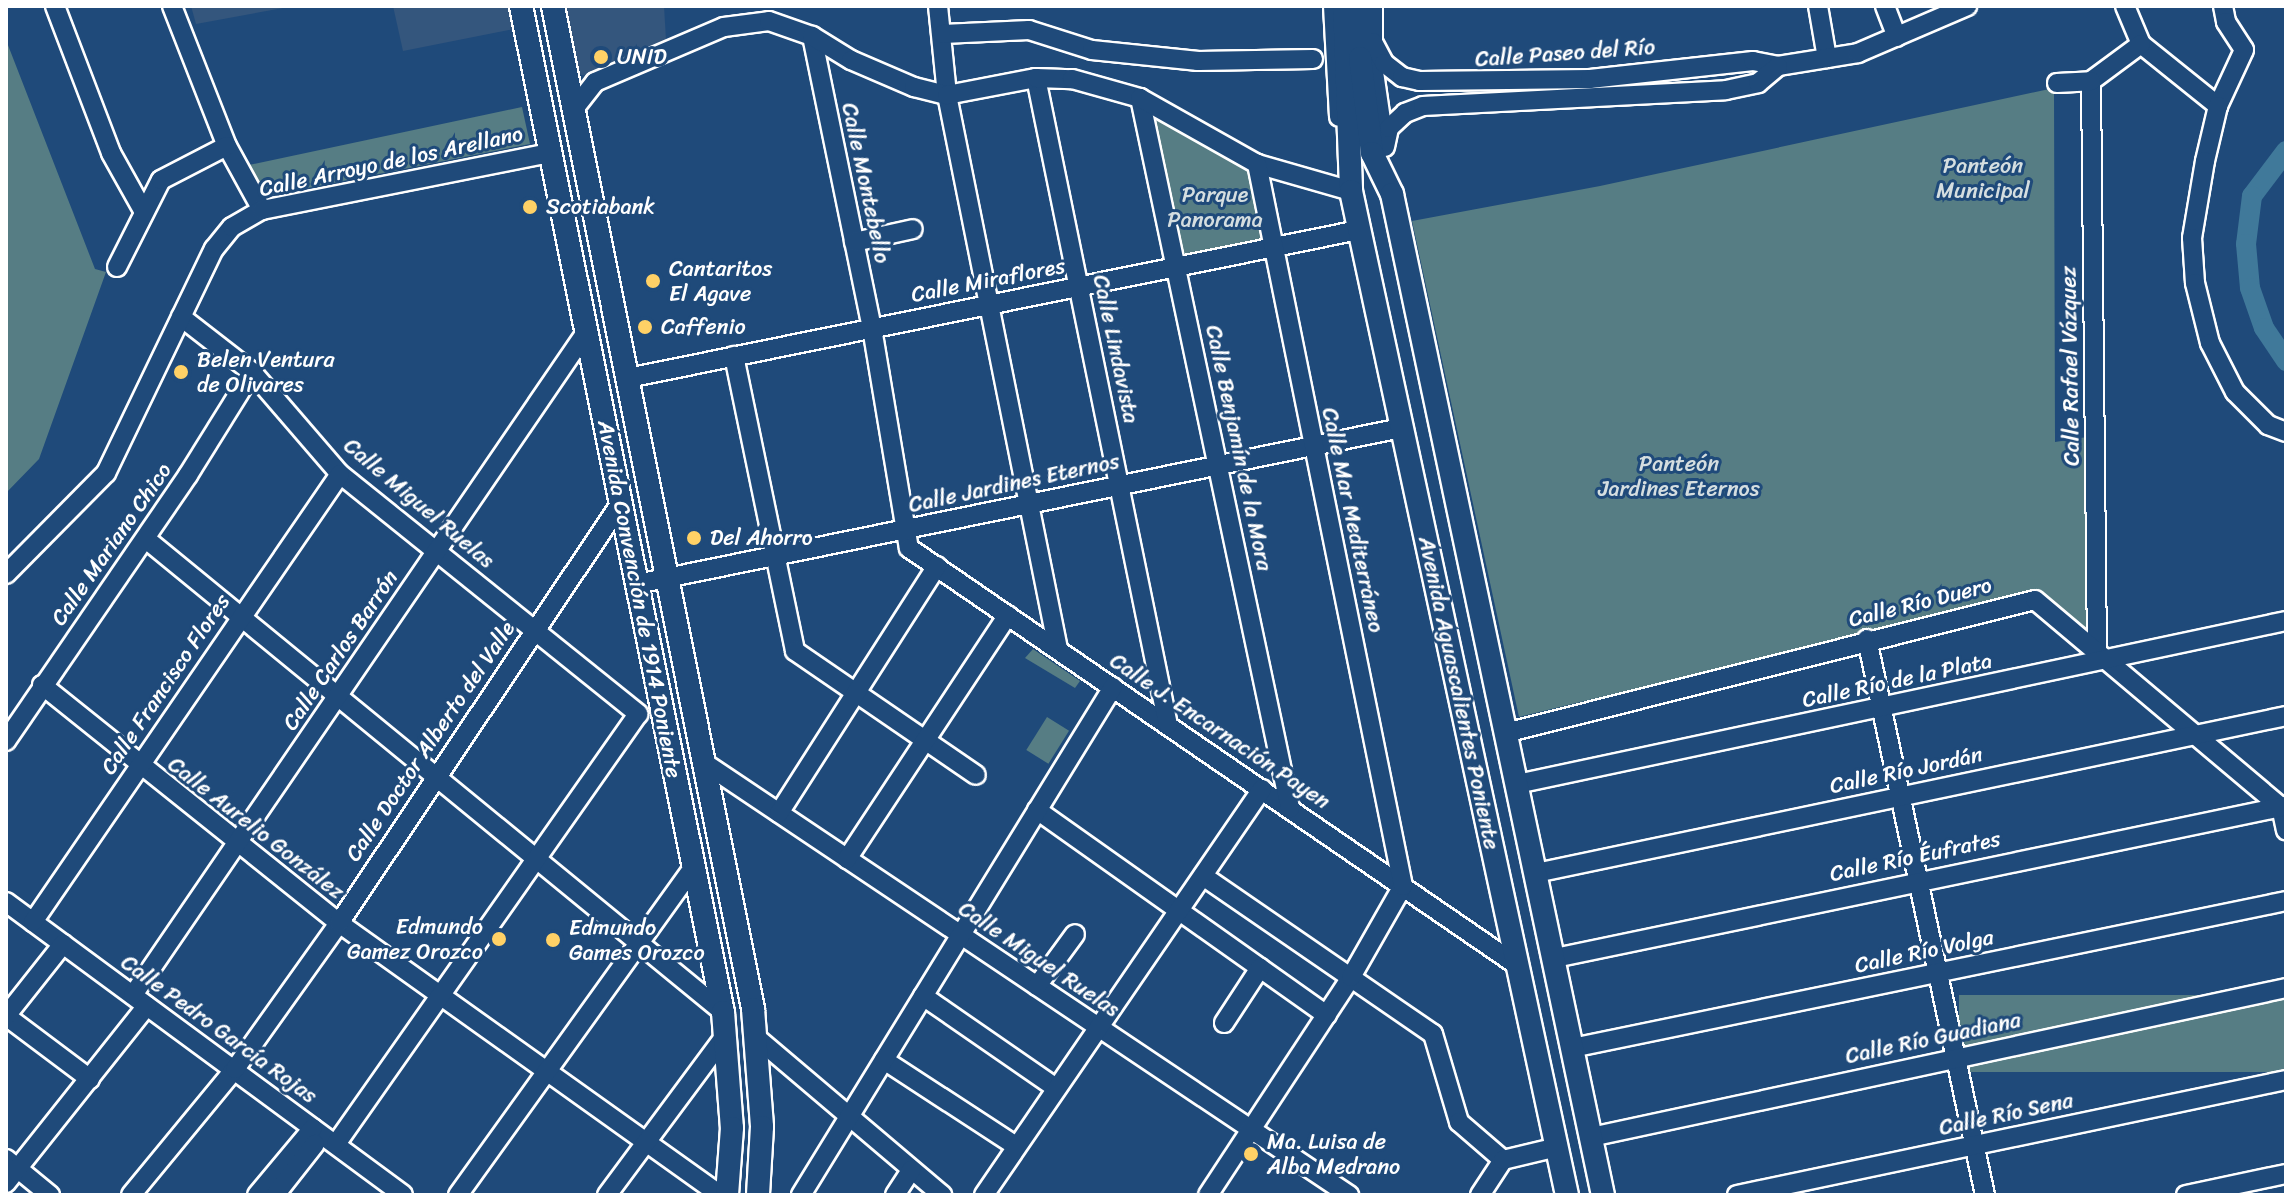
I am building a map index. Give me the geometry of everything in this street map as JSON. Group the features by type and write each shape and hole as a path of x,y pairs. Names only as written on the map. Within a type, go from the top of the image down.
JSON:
{"main road":[{"name":"Avenida Convención de 1914 Poniente","path":"521,6 723,1012 732,1128 724,1195"},
{"name":"Avenida Convención de 1914 Poniente","path":"553,6 628,378 663,579 703,762 757,1038 762,1127 758,1195"},
{"name":"Avenida Aguascalientes Poniente","path":"1344,6 1351,191 1567,1195"},
{"name":"Avenida Aguascalientes Poniente","path":"1360,6 1360,58 1372,153 1392,194 1603,1195"}],"street":[{"path":"55,6 111,153 144,212"},
{"path":"172,6 227,146 262,210"},
{"path":"938,6 947,95 1032,503 1058,649"},
{"name":"Avenida Aguascalientes Poniente","path":"1333,6 1337,102 1351,191"},
{"name":"Avenida Aguascalientes Poniente","path":"1373,6 1373,42 1392,194"},
{"path":"1818,6 1827,58"},
{"path":"1885,6 1897,37"},
{"name":"Calle Paseo del Río","path":"1373,42 1384,63 1402,77 1448,83 1590,79 1753,61 1778,66 1858,53 1967,6"},
{"path":"2125,6 2141,44 2218,106"},
{"path":"2223,6 2226,22 2244,50 2218,106 2192,238 2195,283 2210,343 2235,392 2268,425 2286,432"},
{"path":"574,109 595,82 724,27 769,21 812,36 879,73 947,95 1036,78 1072,79 1140,98 1257,164 1351,191"},
{"path":"943,34 1029,30 1092,50 1198,61 1313,59"},
{"name":"Calle Montebello","path":"812,36 872,328 906,529"},
{"path":"2057,83 2091,81 2141,44"},
{"name":"Calle Paseo del Río","path":"1385,147 1389,128 1405,113 1423,106 1726,90 1758,83 1778,66"},
{"path":"568,78 595,82"},
{"name":"Calle Lindavista","path":"1036,78 1168,725"},
{"name":"Calle Rafael Vázquez","path":"2091,81 2103,656"},
{"name":"Calle Benjamín de la Mora","path":"1140,98 1290,808"},
{"path":"117,267 161,180 227,146"},
{"name":"Calle Arroyo de los Arellano","path":"6,574 106,473 224,234 262,210 551,153"},
{"name":"Calle Mar Mediterráneo","path":"1257,164 1403,886"},
{"path":"854,242 913,229"},
{"name":"Calle Miraflores","path":"628,378 1359,230"},
{"name":"Calle Miguel Ruelas","path":"181,317 252,372 340,474 638,714"},
{"name":"Calle Carlos Barrón","path":"10,1170 90,1079 334,698 587,331"},
{"path":"734,356 795,651 855,696 976,775"},
{"name":"Calle Mariano Chico","path":"6,741 146,539 252,372"},
{"name":"Calle Jardines Eternos","path":"637,584 1401,428"},
{"name":"Calle Francisco Flores","path":"33,922 237,618 340,474"},
{"name":"Calle Doctor Alberto del Valle","path":"131,1195 235,1069 339,923 533,629 621,503"},
{"name":"Calle J. Encarnación Payen","path":"906,529 909,548 1518,966"},
{"path":"146,539 334,698 723,1012"},
{"path":"779,813 937,566"},
{"name":"Calle Río Duero","path":"1505,733 1867,639 2035,600 2284,806"},
{"path":"847,859 1008,615"},
{"name":"Calle Río de la Plata","path":"1517,784 1882,708 2103,656 2286,621"},
{"path":"1867,639 1985,1195"},
{"name":"Calle Aurelio González","path":"42,685 139,767 339,923 439,997 724,1195"},
{"path":"801,1195 1113,687"},
{"path":"275,1195 439,997 638,714 660,709"},
{"name":"Calle Río Jordán","path":"1536,873 2286,716"},
{"name":"Calle Miguel Ruelas","path":"703,762 1349,1195"},
{"path":"984,1195 1262,789"},
{"path":"2284,806 2286,830"},
{"name":"Calle Río Éufrates","path":"1555,958 2284,806"},
{"path":"1037,810 1327,1015"},
{"path":"458,1195 694,866"},
{"path":"1203,876 1433,1034 1459,1122 1503,1160"},
{"path":"1208,1195 1351,977 1403,886"},
{"name":"Calle Río Volga","path":"1572,1048 2286,901"},
{"name":"Calle Pedro García Rojas","path":"6,902 402,1195"},
{"path":"1037,986 1075,934"},
{"path":"63,944 6,1016 90,1079"},
{"path":"1224,1023 1260,968"},
{"name":"Calle Río Guadiana","path":"1591,1137 2286,988"},
{"path":"923,996 1056,1088"},
{"path":"607,1195 644,1140 726,1035"},
{"path":"757,1038 942,1195"},
{"path":"884,1060 1016,1146"},
{"name":"Calle Río Sena","path":"1737,1195 2286,1080"},
{"path":"257,1195 324,1135"},
{"path":"1480,1195 1503,1160 1557,1147"},
{"path":"10,1170 50,1195"},
{"path":"895,1195 911,1170"},
{"path":"2186,1195 2286,1174"}],"shaded area":[{"path":"191,6 294,6 196,24"},
{"path":"393,6 509,6 514,29 403,51"},
{"name":"UNID","path":"562,6 664,6 666,40 587,76 577,74"}],"green space":[{"path":"6,40 95,269 106,272 39,459 6,493"},
{"name":"Panteón Jardines Eternos","path":"2054,88 2055,442 2087,437 2088,631 2041,590 1519,717 1412,221 1600,186"},
{"path":"522,107 530,144 267,196 244,166"},
{"name":"Parque Panorama","path":"1153,111 1252,169 1267,246 1182,261"},
{"path":"1033,649 1080,681 1075,688 1025,658"},
{"path":"1047,717 1069,731 1048,764 1026,750"},
{"path":"1959,995 2286,995 2286,1072 1959,1072"}],"waterway":[{"path":"2286,151 2252,196 2246,244 2250,288 2264,328 2286,361"}],"place":[{"name":"UNID","path":"601,57"},
{"name":"Scotiabank","path":"530,207"},
{"name":"Cantaritos El Agave","path":"653,281"},
{"name":"Caffenio","path":"645,327"},
{"name":"Belen Ventura de Olivares","path":"181,372"},
{"name":"Del Ahorro","path":"694,538"},
{"name":"Edmundo Gamez Orozco","path":"499,939"},
{"name":"Edmundo Games Orozco","path":"553,940"},
{"name":"Ma. Luisa de Alba Medrano","path":"1251,1154"}],"park label":[{"name":"Panteón Municipal","path":"1983,178"}]}
